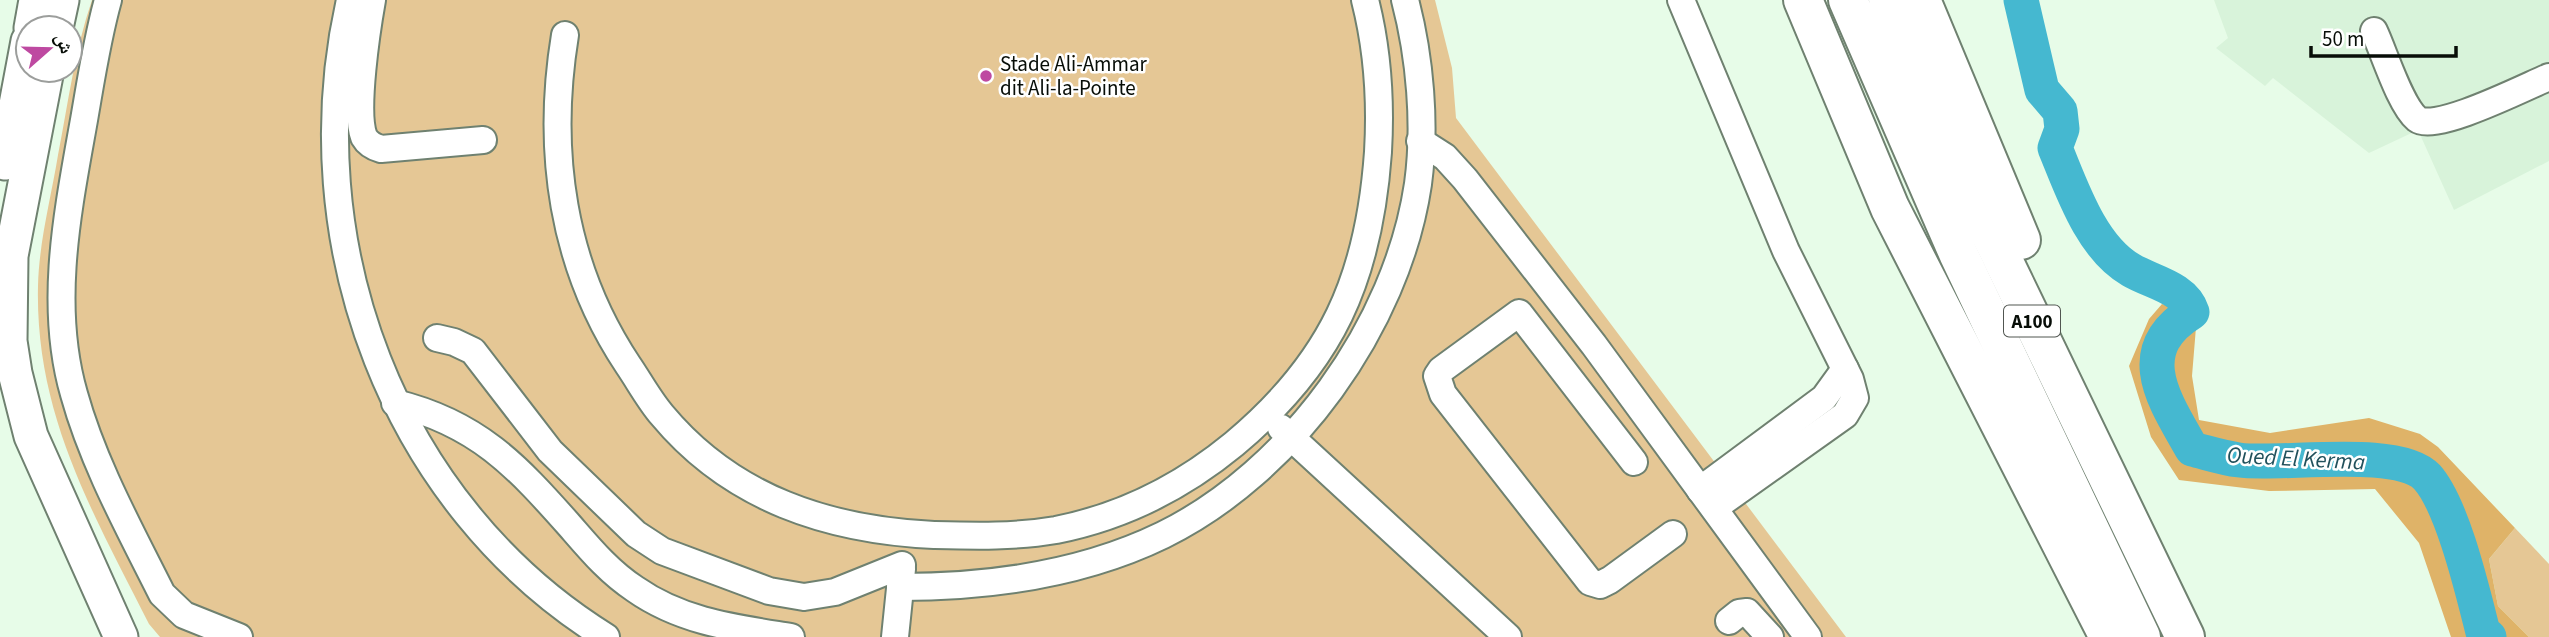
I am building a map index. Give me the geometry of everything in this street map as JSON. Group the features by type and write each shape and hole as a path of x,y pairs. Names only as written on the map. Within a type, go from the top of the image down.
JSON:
{"highway":[{"path":"1803,0 1890,208 2109,637"},
{"name":"A100","path":"1848,0 1958,253 2141,637"},
{"name":"A100","path":"1888,0 1973,198 2185,637"},
{"path":"1921,0 2077,379 2124,510"}],"main road":[{"path":"0,190 20,84"},
{"path":"44,84 11,256 9,312 15,373 31,436 43,466 121,637"},
{"path":"0,405 22,473 97,637"}],"street":[{"path":"108,0 74,178 61,271 61,319 68,368 80,416 162,594 184,615 239,637"},
{"path":"350,0 342,40 336,101 337,180 359,301 381,370 395,403 430,466 472,523 520,573 606,637"},
{"path":"372,0 362,70 363,133 369,144 381,149 483,140"},
{"path":"565,35 559,73 556,136 567,224 590,297 606,331 661,414 708,459 762,495 823,520 906,534 998,537 1029,534 1091,521 1148,500 1222,454 1266,416 1317,354 1350,294 1369,232 1378,149 1377,61 1366,0"},
{"path":"437,338 473,351 550,451 636,534 662,551 769,591 804,597 901,576 1009,579 1090,562 1135,547 1217,504 1264,467 1293,438 1343,371 1383,298 1406,234 1418,183 1420,141 1415,48 1405,0"},
{"path":"1681,0 1786,251 1845,369 1824,398 1707,499"},
{"path":"2374,31 2409,110 2423,122 2462,114 2549,77"},
{"path":"1420,141 1446,157 1465,179 1808,637"},
{"path":"1378,149 1418,183"},
{"path":"1634,462 1519,313 1448,364 1437,376 1443,394 1590,582 1600,584 1609,580 1673,534"},
{"path":"395,403 454,422 502,453 599,559 652,600 710,624 790,637"},
{"path":"1266,416 1508,637"},
{"path":"895,637 906,534"},
{"path":"1730,621 1739,613 1747,612 1770,637"}],"shaded area":[{"path":"92,0 1435,0 1452,68 1456,118 1846,637 160,637 149,624 128,583 71,462 46,378 40,333 38,286 43,237 71,84 84,84 86,19"},
{"path":"2214,0 2549,0 2549,161 2454,210 2418,130 2369,153 2273,78 2265,86 2216,48 2228,38"},
{"path":"2162,304 2197,315 2192,376 2199,420 2270,433 2369,418 2420,434 2438,447 2515,528 2489,559 2498,606 2529,637 2451,637 2419,543 2375,489 2269,491 2179,480 2151,437 2129,366 2149,319"},
{"path":"2515,528 2549,564 2549,637 2529,637 2498,606 2489,559"}],"waterway":[{"name":"Oued El Kerma","path":"2021,0 2042,90 2060,111 2062,129 2055,148 2084,216 2117,260 2174,291 2182,297 2192,312 2173,327 2162,343 2157,360 2158,377 2164,395 2192,449 2239,460 2338,459 2391,462 2412,468 2427,477 2454,529 2483,632 2489,637"}],"place":[{"name":"Stade Ali-Ammar dit Ali-la-Pointe","path":"986,76"}]}
